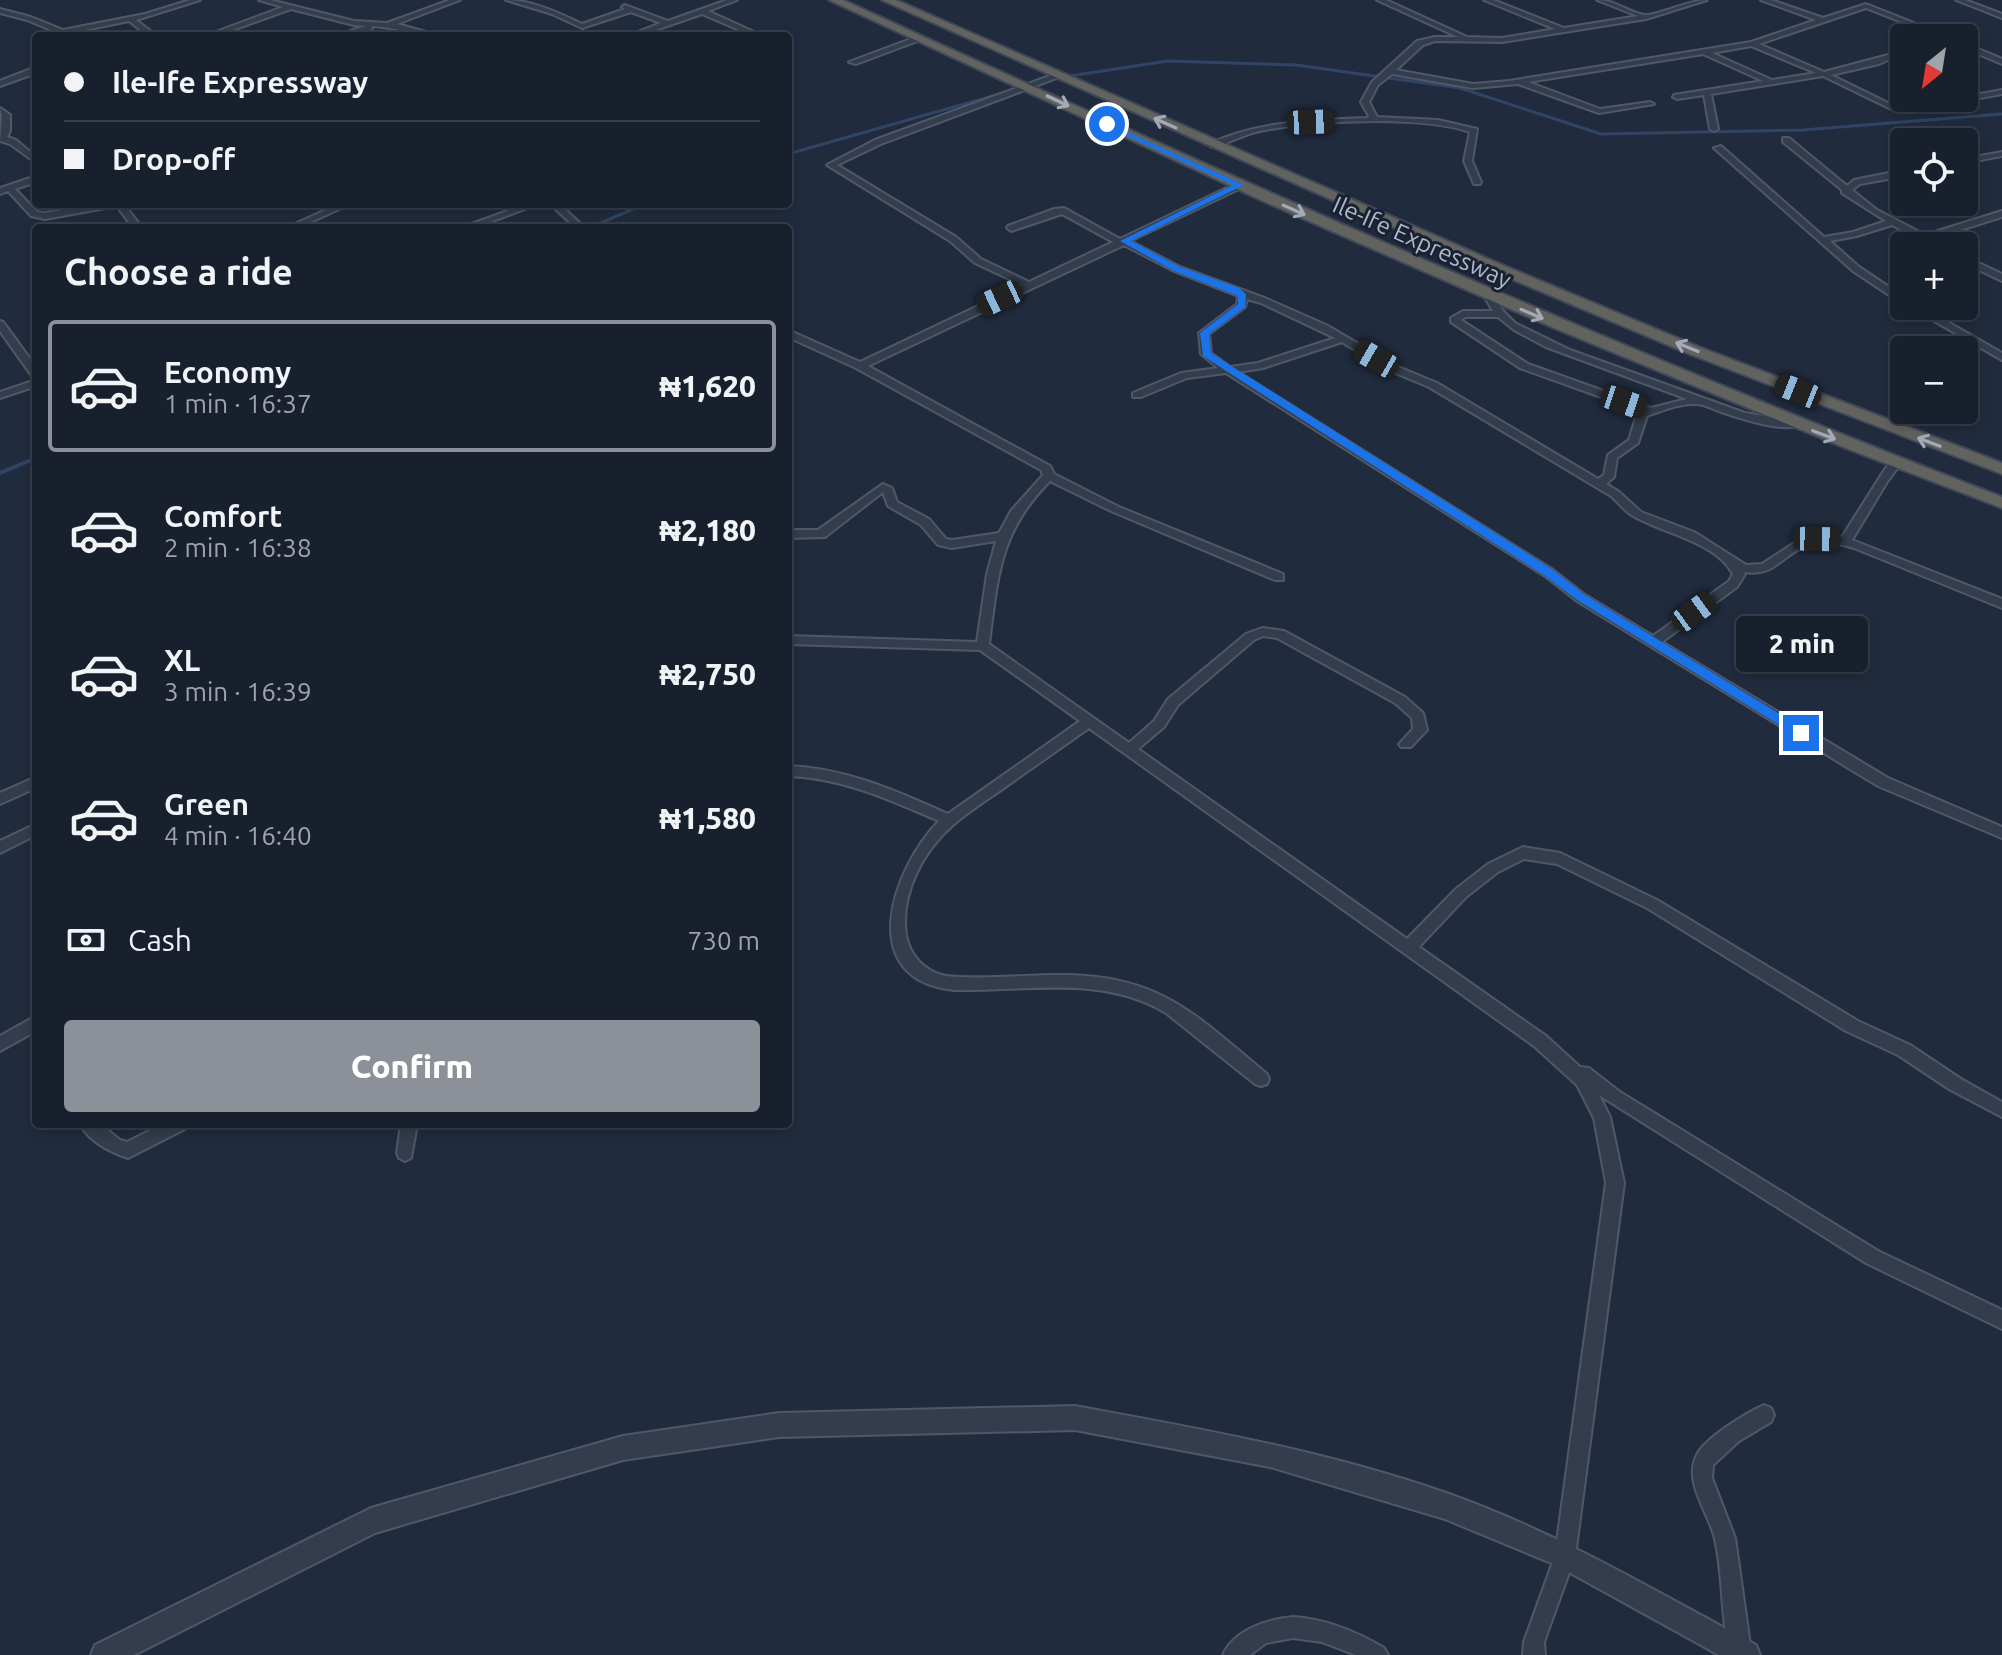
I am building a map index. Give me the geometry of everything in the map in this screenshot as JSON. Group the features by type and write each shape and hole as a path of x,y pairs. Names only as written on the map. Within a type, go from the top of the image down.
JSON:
{"highway":[{"name":"Ile-Ife Expressway","path":"834,0 1489,296 1796,424 2002,503"},
{"name":"Ile-Ife Expressway","path":"887,0 1289,178 1693,350 2002,469"},
{"path":"964,59 995,48"},
{"path":"1256,193 1289,178"},
{"path":"1332,227 1366,210"}],"street":[{"path":"76,32 152,15 197,0"},
{"path":"262,0 372,26"},
{"path":"352,32 385,25 457,0"},
{"path":"509,0 544,6 582,26 631,4 668,23"},
{"path":"708,0 719,5"},
{"path":"642,32 734,0"},
{"path":"1380,0 1476,42"},
{"path":"1487,0 1562,29"},
{"path":"1600,0 1646,17"},
{"path":"1369,120 1373,117 1365,102 1368,92 1420,43 1435,39 1476,42 1646,17 1704,0"},
{"path":"1764,0 1824,21"},
{"path":"1390,71 1473,86 1517,81 1752,44 1880,0"},
{"path":"1959,0 2002,16"},
{"path":"1866,6 1912,24"},
{"path":"222,32 291,7"},
{"path":"0,11 62,32"},
{"path":"702,11 750,32"},
{"path":"129,18 148,32"},
{"path":"377,32 385,25"},
{"path":"385,25 418,32"},
{"path":"362,29 367,32"},
{"path":"853,62 919,39"},
{"path":"1752,44 1891,107 1937,104 2002,92"},
{"path":"1703,51 1774,83"},
{"path":"1978,51 2002,62"},
{"path":"1677,97 1708,95 1824,74 1889,56"},
{"path":"0,84 32,72"},
{"path":"1028,285 978,261 953,239 831,165 878,142 1058,76"},
{"path":"1517,81 1599,111 1650,104"},
{"path":"1708,95 1714,129"},
{"path":"0,110 6,115 6,131 1,139 13,142 32,158"},
{"path":"1214,145 1237,133 1262,127 1369,120 1409,120 1465,127 1474,131 1468,161 1477,182"},
{"path":"1786,140 1845,191 1912,232"},
{"path":"1718,148 1821,240 1890,292"},
{"path":"1978,158 2002,154"},
{"path":"1845,191 1857,182 1890,176"},
{"path":"5,190 32,180"},
{"path":"860,366 1240,185"},
{"path":"5,190 34,214 45,216 93,208"},
{"path":"120,208 134,224"},
{"path":"299,224 337,208"},
{"path":"476,224 522,208"},
{"path":"558,208 576,224"},
{"path":"1011,228 1064,211 1177,269 1313,322 1392,368 1433,385 1599,483 1637,514 1690,535 1733,563 1757,570 1806,541 1845,541 2002,604"},
{"path":"1944,232 2002,214"},
{"path":"1821,240 1893,222"},
{"path":"1978,266 2002,278"},
{"path":"1206,354 1204,333 1232,315 1242,305 1243,295"},
{"path":"1489,296 1499,314 1515,327 1548,344 1758,420 1796,424"},
{"path":"1499,314 1463,314 1454,320 1524,366 1650,411"},
{"path":"1937,320 2002,357"},
{"path":"0,324 32,368"},
{"path":"792,335 860,366 1018,451 1046,468 1049,476 1115,509 1279,577"},
{"path":"1137,395 1185,375 1259,366 1341,339"},
{"path":"1206,354 1549,573 1592,605 1883,782 2002,833"},
{"path":"1185,375 1206,354"},
{"path":"0,395 32,384"},
{"path":"1672,404 1675,391"},
{"path":"1599,483 1609,477 1612,457 1634,441 1642,414 1672,404 1700,401"},
{"path":"1845,541 1876,495 1882,478 1896,463"},
{"path":"983,646 993,570 1002,536 1023,502 1049,476"},
{"path":"792,534 821,534 883,487 888,490 892,504 925,522 942,542 952,544 1002,536"},
{"path":"1655,641 1733,584 1739,574 1733,563"},
{"path":"1130,749 1159,724 1173,702 1216,662 1262,632 1280,634 1400,700 1418,716 1420,730 1406,744"},
{"path":"792,640 983,646 1409,947 1614,1097 1872,1257 2002,1320"},
{"path":"1090,721 949,820 928,840 900,893 900,948 912,965 933,979 963,983 1057,982 1114,986 1145,993 1200,1029 1261,1079"},
{"path":"792,771 814,770 851,781 949,820"},
{"path":"0,799 32,784"},
{"path":"0,848 32,831"},
{"path":"1409,947 1461,893 1493,868 1523,853 1560,859 1652,904 1852,1026 1904,1050 2002,1110"},
{"path":"0,1044 32,1025"},
{"path":"1534,1655 1534,1642 1565,1556 1615,1183 1602,1117 1583,1080 1540,1041"},
{"path":"93,1128 115,1146 128,1150 171,1128"},
{"path":"405,1153 408,1128"},
{"path":"1743,1653 1725,1538 1702,1478 1704,1460 1732,1434 1764,1415"},
{"path":"105,1655 371,1521 623,1448 779,1425 1075,1418 1270,1455 1446,1506 1565,1556 1743,1653"},
{"path":"1234,1655 1261,1634 1287,1626 1348,1637 1377,1655"}],"waterway":[{"path":"1050,79 1168,61 1296,65 1460,88 1601,134 1803,130 2002,114"},
{"path":"792,153 1010,91"},
{"path":"598,224 636,208"},
{"path":"0,473 32,460"}],"route":[{"path":"1107,124 1240,185 1124,241 1177,269 1243,295 1242,305 1232,315 1204,333 1206,354 1549,573 1581,598 1801,733"}]}
